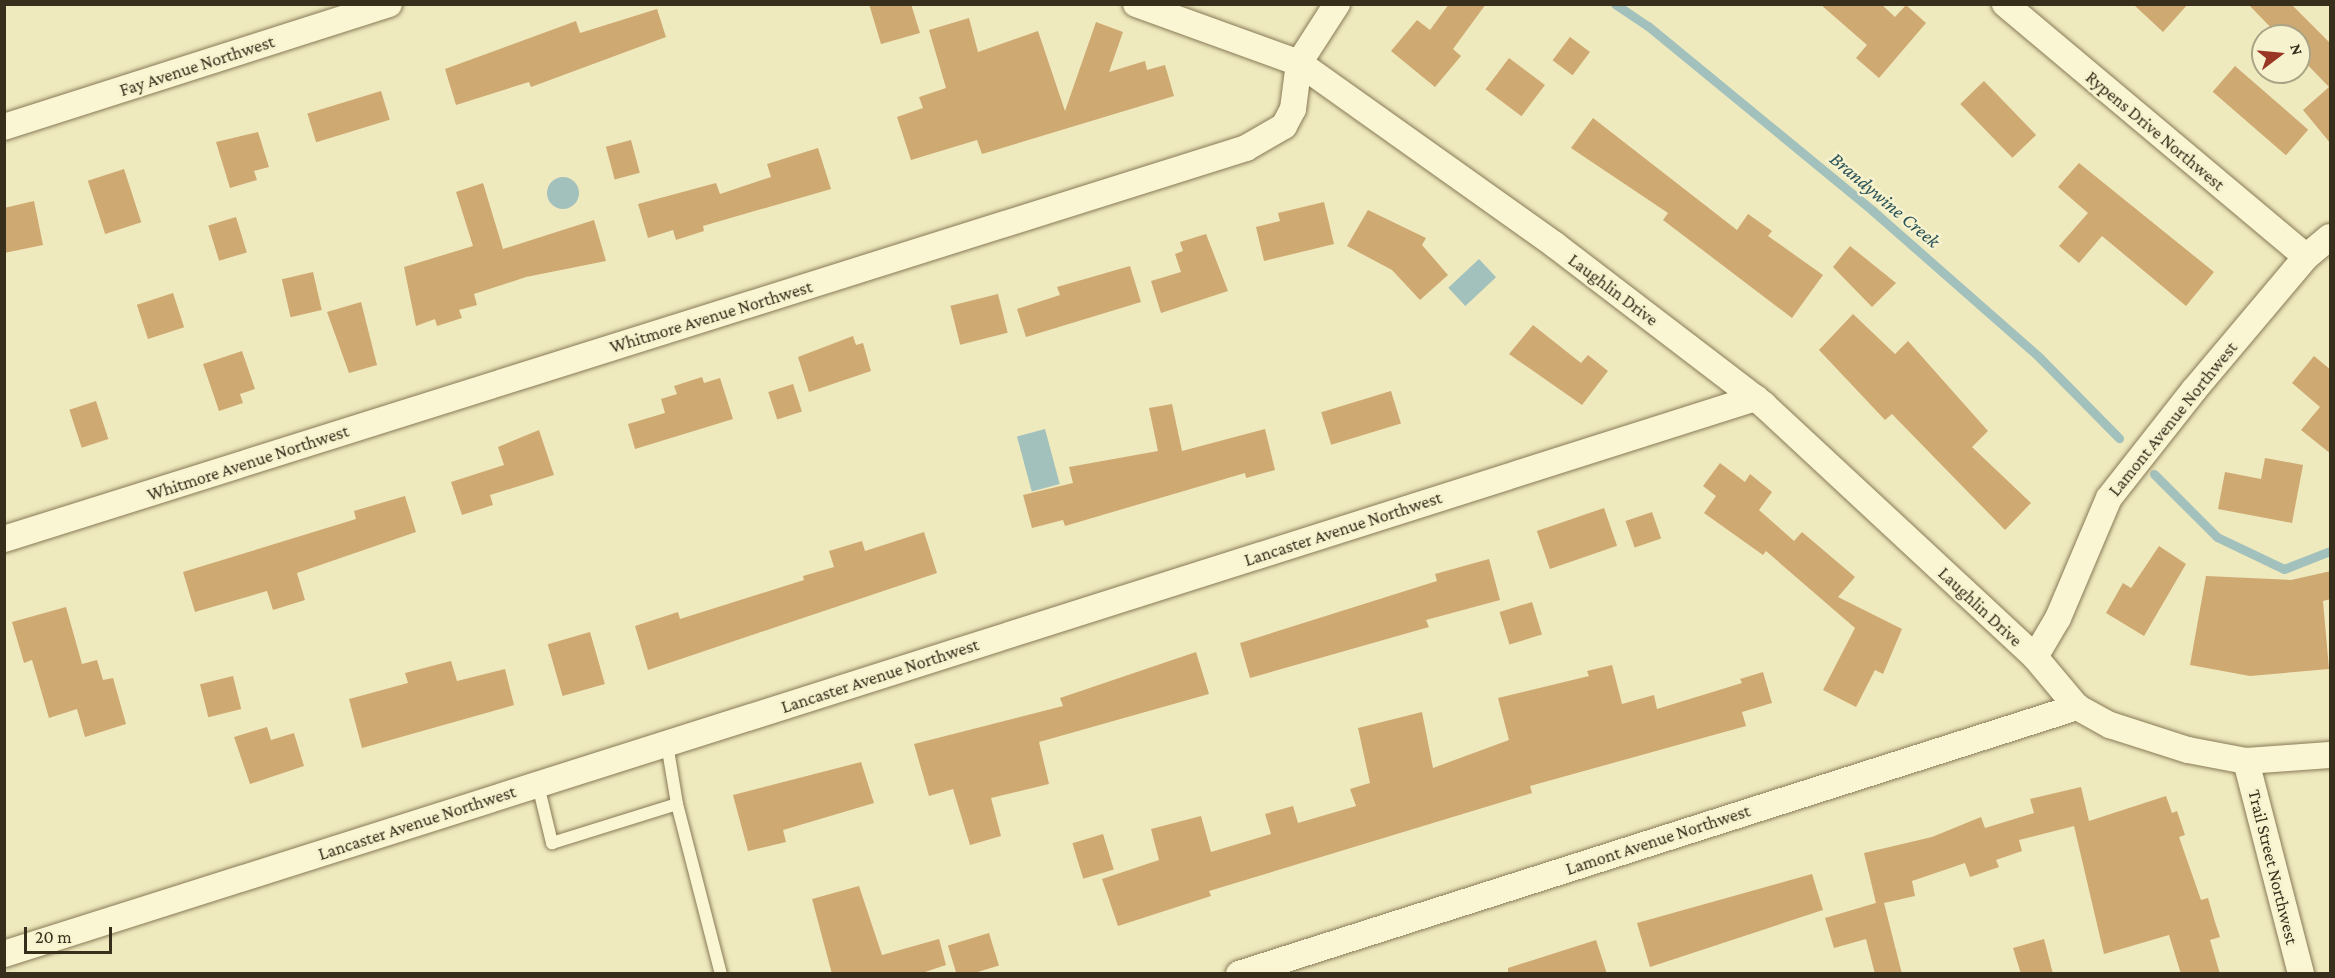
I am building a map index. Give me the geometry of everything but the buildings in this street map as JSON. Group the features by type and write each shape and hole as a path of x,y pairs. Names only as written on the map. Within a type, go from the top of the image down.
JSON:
{"street":[{"name":"Fay Avenue Northwest","path":"4,127 389,4"},
{"name":"Laughlin Drive","path":"1136,4 1299,63 1555,245 1756,398 2035,657 2077,707"},
{"name":"Whitmore Avenue Northwest","path":"4,539 1246,148 1284,126 1293,109 1299,63 1337,4"},
{"name":"Rypens Drive Northwest","path":"2005,4 2306,257"},
{"name":"Lamont Avenue Northwest","path":"2035,657 2058,618 2109,498 2306,257 2331,237"},
{"name":"Lancaster Avenue Northwest","path":"4,954 1756,398"},
{"name":"Lamont Avenue Northwest","path":"1239,974 2077,707"},
{"path":"2077,707 2110,725 2161,742 2246,761 2331,755"},
{"name":"Trail Street Northwest","path":"2246,761 2301,974"}],"lane":[{"path":"667,744 677,804 721,974"},
{"path":"537,785 552,843 677,804"}],"water":[{"path":"563,177 574,182 579,193 574,204 563,209 552,204 547,193 552,182"},
{"path":"1479,259 1496,277 1465,306 1448,288"},
{"path":"1045,429 1060,484 1032,492 1017,437"}],"waterway":[{"name":"Brandywine Creek","path":"1615,4 1648,26 1873,211 2039,357 2119,438"},
{"name":"Brandywine Creek","path":"2154,474 2217,537 2284,569 2330,551"}]}
